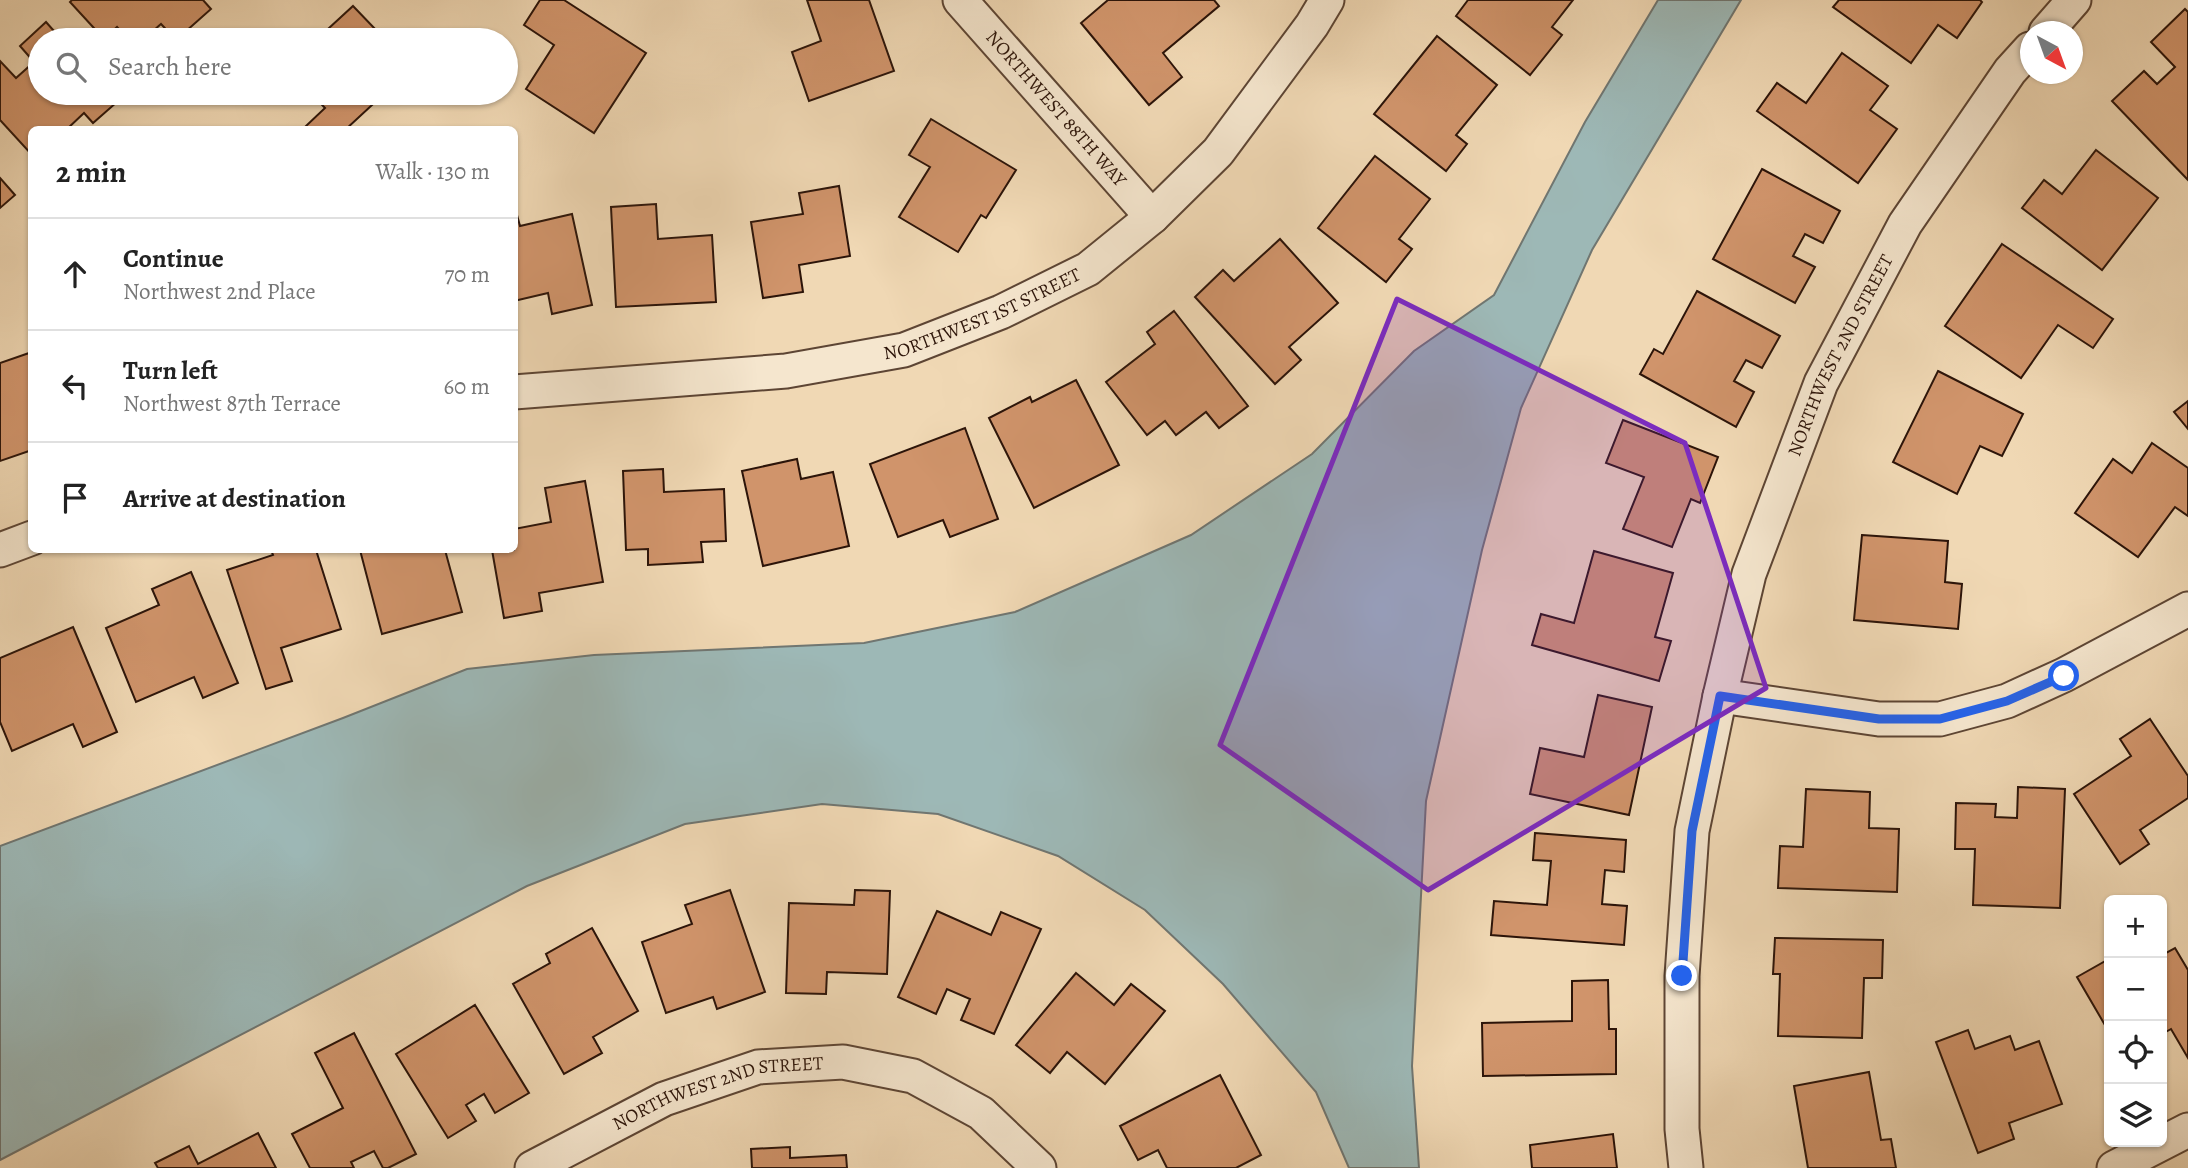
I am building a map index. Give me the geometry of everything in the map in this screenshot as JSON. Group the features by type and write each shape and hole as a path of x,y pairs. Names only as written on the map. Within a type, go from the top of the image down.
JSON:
{"street":[{"name":"NORTHWEST 88TH WAY","path":"960,0 1152,217"},
{"name":"NORTHWEST 1ST STREET","path":"518,392 786,371 904,351 1001,312 1088,268 1152,217 1218,152 1327,0"},
{"path":"2056,21 2074,0"},
{"name":"NORTHWEST 2ND STREET","path":"1686,1168 1682,1129 1682,976 1692,831 1749,574 1821,383 1905,224 2010,71 2020,61"},
{"path":"0,550 28,539"},
{"path":"1720,696 1879,719 1940,719 2007,701 2064,676 2188,609"},
{"name":"NORTHWEST 2ND STREET","path":"532,1168 664,1099 758,1067 843,1062 913,1076 981,1113 1039,1168"},
{"path":"2114,1168 2188,1130"}],"highlighted area":[{"path":"1397,299 1685,443 1766,688 1428,890 1220,745"}],"water":[{"path":"1658,0 1741,0 1592,250 1521,408 1482,550 1426,801 1412,1066 1419,1168 1349,1168 1316,1092 1223,984 1145,910 1058,856 938,814 822,804 685,824 527,886 0,1160 0,846 467,669 594,655 864,643 1015,612 1191,535 1312,454 1414,351 1494,295 1585,122"}],"building":[{"path":"203,0 211,9 190,28 165,28 161,24 156,28 94,28 70,2"},
{"path":"540,0 564,0 646,53 594,133 526,89 554,45 524,25"},
{"path":"807,0 869,0 894,71 809,101 792,52 821,41"},
{"path":"1108,0 1214,0 1219,6 1163,53 1182,77 1149,105 1081,23"},
{"path":"1468,0 1573,0 1552,27 1562,35 1530,75 1456,16"},
{"path":"1839,0 1982,2 1957,38 1938,25 1911,63 1833,7"},
{"path":"353,6 374,28 329,28"},
{"path":"2185,9 2188,12 2188,180 2112,101 2144,71 2157,84 2175,67 2151,42"},
{"path":"46,22 51,28 40,28"},
{"path":"1437,36 1497,85 1456,135 1467,144 1446,171 1374,114"},
{"path":"28,39 28,55 20,46"},
{"path":"1842,53 1888,86 1870,110 1897,129 1858,183 1757,111 1777,83 1806,103"},
{"path":"0,61 16,78 28,67 28,105 114,105 93,123 84,113 70,126 28,126 28,151 0,120"},
{"path":"322,105 372,105 349,126 306,126 325,108"},
{"path":"931,119 1016,170 986,218 981,215 958,252 899,217 930,167 909,155"},
{"path":"2096,150 2158,198 2102,270 2022,208 2044,180 2062,194"},
{"path":"1375,156 1430,199 1399,239 1412,249 1386,282 1318,228"},
{"path":"1762,169 1840,211 1823,243 1805,234 1793,256 1815,267 1795,303 1713,259"},
{"path":"0,178 15,195 0,208"},
{"path":"839,186 850,256 799,265 803,292 763,298 751,222 803,214 799,193"},
{"path":"656,204 658,239 712,235 716,302 616,307 611,207"},
{"path":"572,214 592,305 552,314 548,293 518,300 518,219 520,226"},
{"path":"1280,239 1338,303 1289,347 1301,360 1275,384 1195,297 1223,270 1234,281"},
{"path":"2002,244 2113,319 2093,348 2058,325 2021,378 1945,326"},
{"path":"1697,291 1780,336 1762,368 1746,360 1734,381 1754,392 1736,427 1640,374 1654,349 1663,354"},
{"path":"1174,311 1248,406 1219,428 1206,412 1176,435 1165,421 1147,435 1106,382 1155,344 1147,332"},
{"path":"28,353 28,451 0,461 0,363"},
{"path":"1938,371 2023,414 2002,456 1980,446 1957,494 1893,462"},
{"path":"1076,380 1119,465 1034,508 989,418 1030,397 1032,402"},
{"path":"2188,401 2188,429 2174,412"},
{"path":"1623,420 1718,457 1700,503 1691,499 1672,547 1623,529 1644,477 1606,463"},
{"path":"965,428 998,519 950,537 943,520 898,537 870,464"},
{"path":"2152,443 2188,468 2188,516 2175,507 2138,557 2075,513 2113,459 2132,473"},
{"path":"797,459 801,479 833,472 849,546 763,566 742,471"},
{"path":"663,469 664,492 724,489 726,541 701,542 703,562 648,565 648,549 626,550 623,471"},
{"path":"585,481 603,582 539,593 542,611 504,618 493,553 518,553 518,528 551,522 545,488"},
{"path":"1862,535 1948,541 1945,582 1962,584 1958,629 1854,620"},
{"path":"1594,551 1673,573 1655,637 1671,641 1659,681 1532,645 1541,614 1574,623"},
{"path":"272,553 317,553 341,629 281,648 292,681 266,689 227,570 273,555"},
{"path":"361,553 446,553 462,612 382,634"},
{"path":"191,572 238,683 203,698 194,677 136,702 106,628 159,605 152,589"},
{"path":"73,627 117,732 83,747 73,724 12,751 0,722 0,658"},
{"path":"1598,695 1652,707 1629,815 1530,794 1540,748 1584,757"},
{"path":"2150,719 2188,776 2188,798 2140,830 2149,844 2120,864 2074,794 2131,756 2120,739"},
{"path":"2018,787 2065,789 2060,908 1973,905 1975,849 1955,849 1956,803 1996,804 1995,817 2017,818"},
{"path":"1806,789 1870,792 1869,828 1899,829 1897,892 1778,888 1780,846 1803,847"},
{"path":"1535,833 1626,840 1624,872 1605,870 1602,904 1627,906 1624,945 1491,935 1494,901 1547,905 1551,861 1533,860"},
{"path":"730,890 765,992 717,1009 713,997 666,1013 642,942 692,924 685,905"},
{"path":"855,890 890,891 887,974 827,972 826,994 786,993 789,903 854,905"},
{"path":"937,911 991,935 1001,912 1041,929 994,1034 961,1020 970,999 947,989 936,1014 898,997"},
{"path":"592,928 638,1011 593,1037 602,1053 564,1074 513,984 550,963 546,954"},
{"path":"1775,938 1883,940 1882,978 1864,978 1862,1038 1778,1036 1780,974 1773,974"},
{"path":"2175,948 2188,970 2188,1058 2171,1029 2167,1031 2167,952"},
{"path":"2104,962 2104,1023 2077,977"},
{"path":"1076,973 1114,1005 1131,984 1165,1011 1105,1084 1067,1052 1050,1073 1016,1045"},
{"path":"1608,980 1609,1029 1616,1029 1616,1074 1483,1076 1482,1023 1572,1021 1572,981"},
{"path":"475,1005 529,1093 495,1113 484,1094 466,1105 476,1121 448,1138 396,1054"},
{"path":"1968,1030 1975,1049 2010,1036 2015,1050 2039,1041 2062,1104 2009,1123 2014,1139 1978,1153 1936,1042"},
{"path":"354,1033 416,1154 388,1168 383,1168 374,1151 351,1162 354,1168 310,1168 292,1134 343,1108 315,1053"},
{"path":"1869,1072 1881,1140 1891,1139 1896,1168 1808,1168 1794,1086"},
{"path":"1220,1075 1261,1155 1236,1168 1167,1168 1158,1150 1138,1160 1120,1126"},
{"path":"258,1133 276,1168 158,1168 155,1163 189,1146 198,1164"},
{"path":"1613,1134 1617,1168 1532,1168 1530,1145"},
{"path":"790,1147 790,1158 846,1155 847,1168 752,1168 751,1149"}],"route":[{"path":"1682,976 1692,831 1720,696 1879,719 1940,719 2007,701 2064,676"}]}
